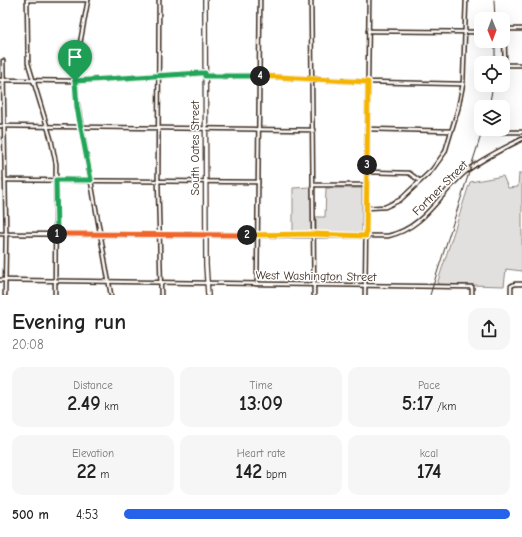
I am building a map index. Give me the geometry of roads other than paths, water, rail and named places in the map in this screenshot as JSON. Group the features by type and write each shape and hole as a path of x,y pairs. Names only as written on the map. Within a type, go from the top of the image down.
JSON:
{"main road":[{"name":"South Oates Street","path":"204,0 206,283 208,295"}],"street":[{"path":"56,295 55,155 48,127 32,80 27,57 27,0 88,0 75,81 81,128 111,295"},
{"path":"159,0 158,181 161,295"},
{"path":"257,284 260,0"},
{"path":"311,0 314,295"},
{"path":"365,295 369,0"},
{"path":"366,208 378,208 391,205 404,197 441,158 451,131 463,84 466,0"},
{"path":"510,29 522,29"},
{"path":"368,31 474,32"},
{"path":"505,48 505,63 507,65 522,65"},
{"path":"3,61 2,80 6,234 5,295"},
{"path":"2,80 75,81 205,75 258,76 368,82 463,84"},
{"path":"0,126 313,130"},
{"path":"367,129 451,131"},
{"path":"510,132 522,132"},
{"name":"Fortner Street","path":"0,234 394,235 414,225 468,171 522,139"},
{"path":"367,172 409,173 420,181"},
{"path":"5,180 258,182"},
{"path":"313,185 366,185"},
{"name":"West Washington Street","path":"0,280 472,287 472,295"},
{"path":"511,295 511,286 514,284 522,284"}],"railway":[{"path":"494,0 495,12"},
{"path":"495,48 495,56"},
{"path":"490,100 492,92"},
{"path":"430,295 481,136"}]}
